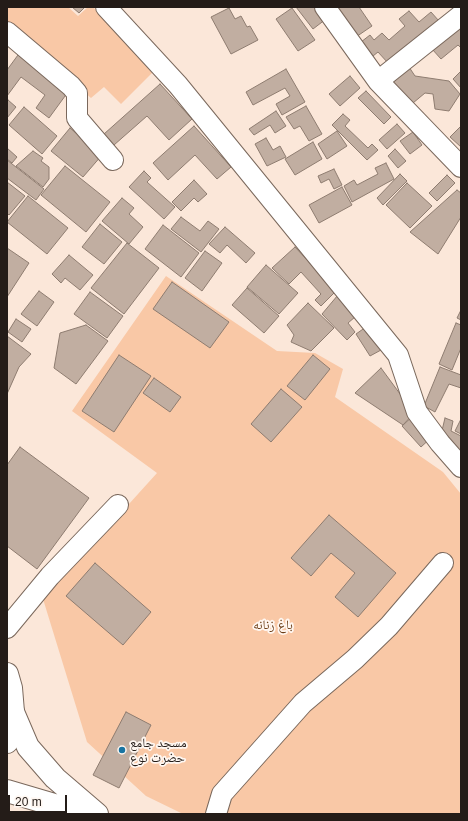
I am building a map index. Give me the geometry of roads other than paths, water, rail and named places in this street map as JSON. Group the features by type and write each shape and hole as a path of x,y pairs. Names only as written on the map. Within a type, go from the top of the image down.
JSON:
{"main road":[{"path":"7,674 11,688 13,712 7,742"},
{"path":"13,712 28,747 55,778 97,814"},
{"path":"7,791 85,814"}],"street":[{"path":"106,7 178,85 398,355 417,412 440,443 461,467"},
{"path":"324,7 378,81 461,167"},
{"path":"378,81 461,15"},
{"path":"7,32 71,86 76,93 76,118 113,160"},
{"path":"7,628 50,576 118,505"},
{"path":"216,814 222,794 303,703 354,659 389,626 443,563"}],"place":[{"name":"مسجد جامع حضرت نوع","path":"122,750"}],"park label":[{"name":"باغ زنانه","path":"273,625"}]}
